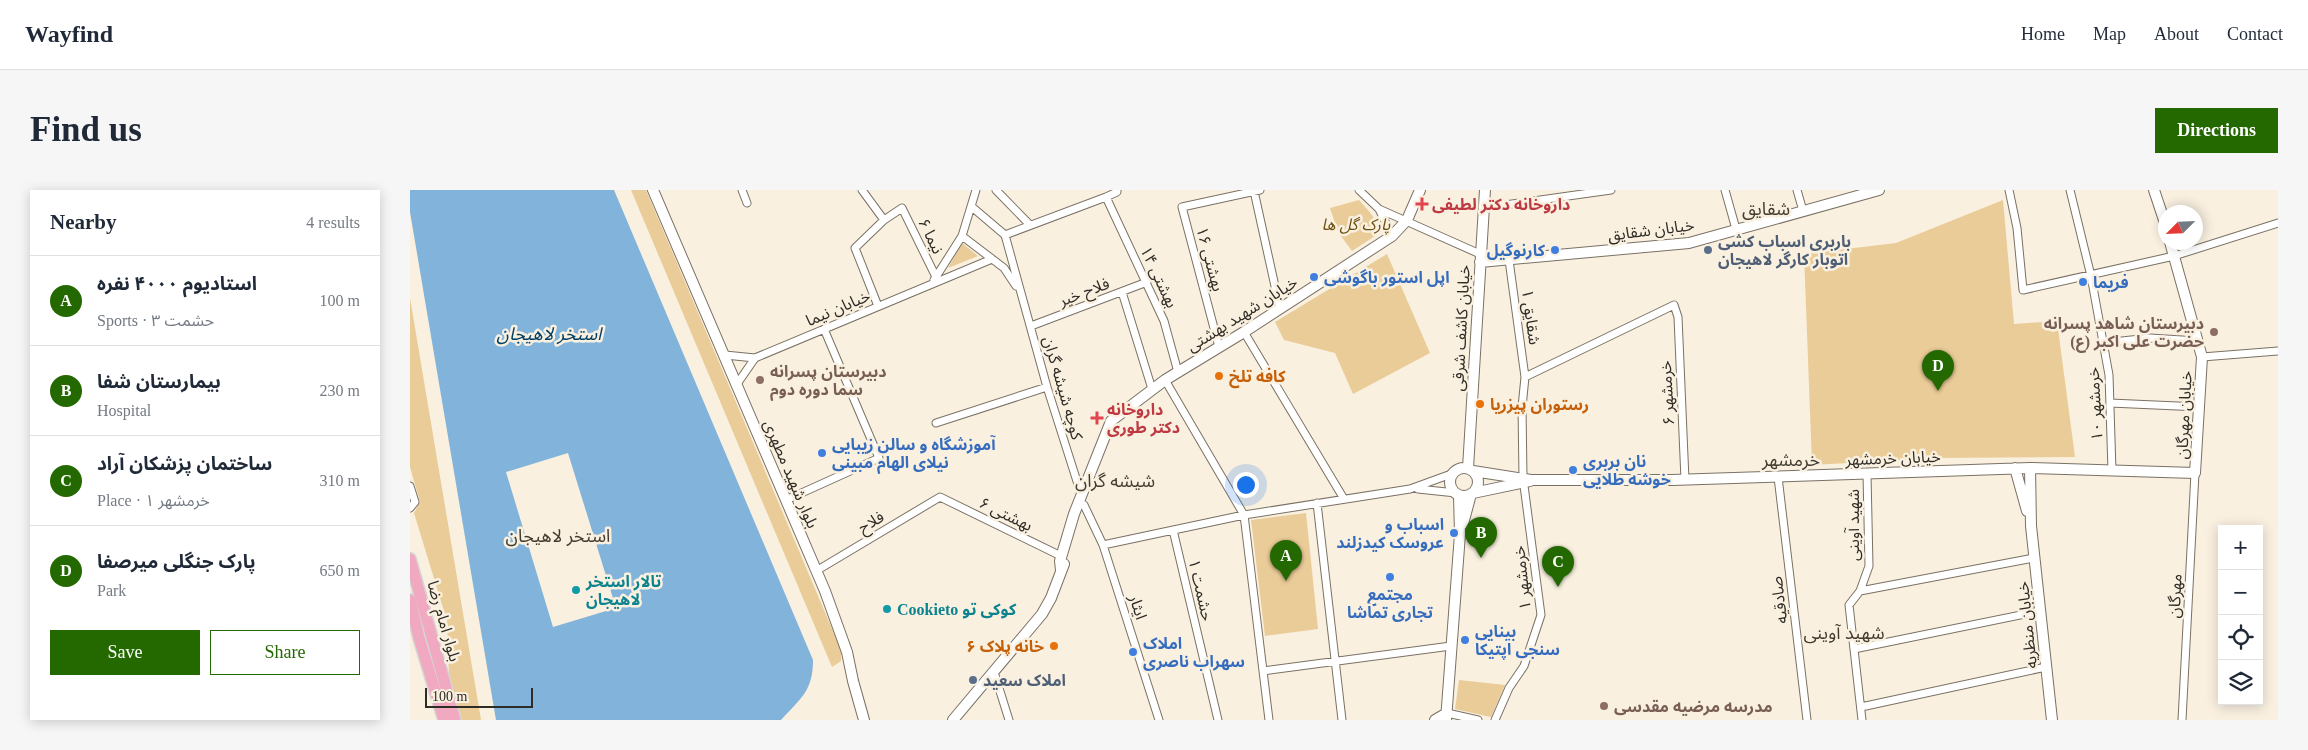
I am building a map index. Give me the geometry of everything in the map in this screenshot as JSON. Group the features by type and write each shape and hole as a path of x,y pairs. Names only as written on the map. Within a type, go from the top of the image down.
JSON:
{"main road":[{"name":"بلوار شهید مطهری","path":"653,190 816,571 847,652 864,720"},
{"name":"خیابان شهید بهشتی","path":"953,720 1042,614 1052,598 1060,570 1061,556 1081,494 1110,421 1165,380 1244,332 1392,236 1407,220 1420,190"},
{"name":"خیابان کاشف شرقی","path":"1470,470 1485,190"},
{"name":"خیابان شقایق","path":"1480,258 1509,260 1688,243 1879,190"},
{"path":"2154,190 2159,205"},
{"name":"خیابان مهرگان","path":"2172,250 2202,357 2195,474"},
{"path":"2015,468 2031,526"},
{"name":"خیابان خرمشهر","path":"1526,480 1685,480 2015,468 2195,474"},
{"path":"2030,468 2031,526"},
{"path":"1435,720 1446,717 1452,646 1460,534 1458,494 1451,481 1454,473 1458,470 1470,470 1526,480"},
{"path":"1460,534 1472,493 1478,482 1470,470"},
{"name":"خیابان شهید بهشتی","path":"1060,570 1065,562 1084,505 1091,472"},
{"path":"1458,494 1472,493 1526,480"},
{"name":"خیابان منظریه","path":"2031,526 2052,720"},
{"name":"بلوار امام رضا","path":"410,559 455,720"},
{"name":"بلوار امام رضا","path":"410,600 416,641 444,720"},
{"path":"416,641 429,650 434,643"}],"street":[{"path":"742,190 747,203"},
{"path":"862,190 884,220"},
{"path":"934,280 962,236 976,190"},
{"path":"996,190 1030,225"},
{"path":"1359,190 1379,209 1392,236"},
{"path":"1483,208 1611,190"},
{"path":"1725,190 1736,229"},
{"path":"1797,190 1803,211"},
{"path":"2009,190 2017,228 2023,290 2174,256 2278,223"},
{"name":"خرمشهر ۱۰","path":"2070,190 2091,276 2109,374 2112,470"},
{"path":"1005,235 1106,197 1117,191"},
{"path":"1257,191 1280,308"},
{"name":"بهشتی ۱۶","path":"1218,347 1182,207 1257,191"},
{"name":"بهشتی ۱۴","path":"1106,197 1164,321 1178,372"},
{"path":"972,207 1005,235 1019,291"},
{"name":"نیما ۶","path":"878,306 854,248 884,220 902,208 934,280"},
{"path":"1379,209 1407,220 1480,258"},
{"path":"962,236 1004,268 1019,291"},
{"name":"خیابان نیما","path":"725,356 754,358 878,306 934,280 992,259"},
{"name":"شقایق ۱","path":"1509,260 1525,377 1522,407 1526,480"},
{"name":"فلاح خیر","path":"1031,326 1147,282"},
{"name":"کوچه شیشه گران","path":"1019,291 1081,494"},
{"path":"1122,292 1152,389"},
{"name":"خرمشهر ۶","path":"1525,377 1674,305 1678,317 1685,480"},
{"path":"786,500 879,458 824,329"},
{"path":"1244,332 1344,499"},
{"path":"2103,343 2150,338 2198,341"},
{"path":"2202,357 2278,351"},
{"path":"737,384 754,358"},
{"path":"1165,380 1244,515 1270,720"},
{"path":"936,423 1047,387"},
{"path":"2110,403 2200,407"},
{"path":"1104,545 1244,515 1410,488 1454,473"},
{"name":"شهید آوینی","path":"1862,720 1849,605 1860,591 1869,566 1867,474"},
{"name":"مهرگان","path":"2182,720 2195,474"},
{"name":"صادقیه","path":"1778,477 1807,720"},
{"name":"خرمشهر ۱","path":"1496,720 1509,688 1524,666 1541,615 1526,480"},
{"path":"410,486 415,502 410,508"},
{"path":"1410,488 1458,494"},
{"name":"بهشتی ۶","path":"940,497 1061,556"},
{"name":"فلاح","path":"816,571 940,497"},
{"path":"1317,503 1342,720"},
{"name":"ایثار","path":"1084,505 1104,545 1159,720"},
{"name":"حشمت ۱","path":"1173,530 1218,720"},
{"path":"1860,591 2034,558"},
{"path":"1854,649 2040,611"},
{"path":"1263,671 1335,663 1452,646"},
{"path":"1861,707 2046,667"},
{"path":"994,672 1009,720"},
{"path":"1446,717 1478,720"}],"green space":[{"path":"631,190 646,190 841,650 841,661 832,667"},
{"name":"پارک گل ها","path":"1359,200 1373,216 1376,230 1375,236 1352,251 1338,232 1330,208"},
{"path":"2003,200 2014,324 2057,321 2075,457 1936,458 1812,465 1804,254 1896,243"},
{"path":"962,243 978,256 948,268"},
{"path":"1387,254 1430,353 1353,394 1335,353 1284,340 1275,322"},
{"path":"410,298 481,720 462,720 449,676 447,621 414,513 420,502 410,467"},
{"path":"1306,513 1318,629 1265,636 1251,520"},
{"path":"1459,680 1505,685 1491,717 1455,709"}],"water":[{"name":"استخر لاهیجان","path":"410,190 614,190 813,660 808,687 800,700 781,720 496,720 410,212","holes":["568,453 616,608 553,627 506,472"]}],"place":[{"name":"داروخانه دکتر لطیفی","path":"1422,204"},
{"name":"کارنوگیل","path":"1555,250"},
{"name":"باربری اسباب کشی اتوبار کارگر لاهیجان","path":"1708,250"},
{"name":"اپل استور باگوشی","path":"1314,277"},
{"name":"فریما","path":"2083,282"},
{"name":"دبیرستان شاهد پسرانه حضرت علی اکبر (ع)","path":"2214,332"},
{"name":"کافه تلخ","path":"1219,376"},
{"name":"دبیرستان پسرانه سما دوره دوم","path":"760,380"},
{"name":"پارک جنگلی میرصفا","path":"1938,391"},
{"name":"رستوران پیزریا","path":"1480,404"},
{"name":"داروخانه دکتر طوری","path":"1097,418"},
{"name":"آموزشگاه و سالن زیبایی نیلای الهام مبینی","path":"822,453"},
{"name":"نان بربری خوشه طلایی","path":"1573,470"},
{"name":"اسباب و عروسک کیدزلند","path":"1454,533"},
{"name":"بیمارستان شفا","path":"1481,558"},
{"name":"مجتمع تجاری تماشا","path":"1390,577"},
{"name":"استادیوم ۴۰۰۰ نفره","path":"1286,581"},
{"name":"ساختمان پزشکان آراد","path":"1558,587"},
{"name":"تالار استخر لاهیجان","path":"576,590"},
{"name":"Cookieto کوکی تو","path":"887,609"},
{"name":"بینایی سنجی اپتیکا","path":"1465,640"},
{"name":"خانه پلاک ۶","path":"1054,646"},
{"name":"املاک سهراب ناصری","path":"1133,652"},
{"name":"املاک سعید","path":"973,680"},
{"name":"مدرسه مرضیه مقدسی","path":"1604,706"}],"district":[{"name":"شقایق","path":"1766,209"},
{"name":"خرمشهر","path":"1791,460"},
{"name":"شیشه گران","path":"1115,481"},
{"name":"استخر لاهیجان","path":"558,536"},
{"name":"شهید آوینی","path":"1844,633"}]}
